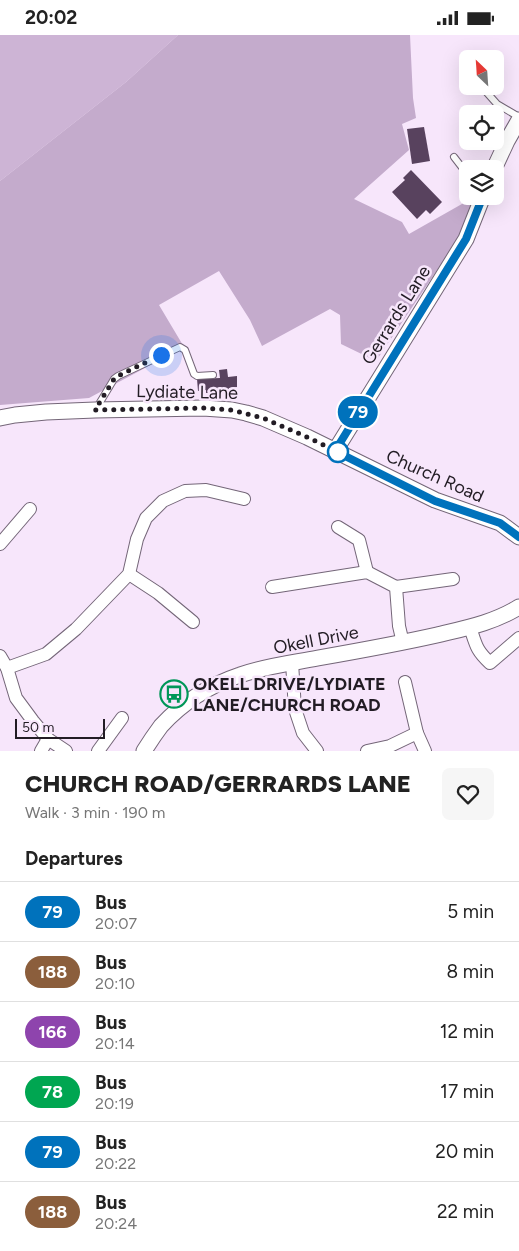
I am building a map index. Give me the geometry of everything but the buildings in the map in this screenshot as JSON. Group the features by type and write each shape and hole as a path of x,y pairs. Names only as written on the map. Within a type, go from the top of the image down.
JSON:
{"street":[{"path":"498,160 519,119"},
{"name":"Gerrards Lane","path":"335,451 466,239 479,205"},
{"name":"Lydiate Lane","path":"0,418 38,413 95,410 203,408 232,410 263,418 335,451"},
{"name":"Church Road","path":"335,451 435,501 500,523 519,537"},
{"path":"7,668 46,654 76,629 129,574 137,539 146,518 163,501 185,491 206,490 244,499"},
{"path":"0,544 30,509"},
{"path":"338,527 359,540 367,571"},
{"path":"272,587 367,571 396,587 453,579"},
{"path":"129,574 158,593 193,622"},
{"path":"396,587 398,626 403,643"},
{"name":"Okell Drive","path":"144,751 160,727 171,716 208,689 239,675 292,663 403,643 491,622 519,607"},
{"path":"470,627 476,647 480,654 490,663 519,638"},
{"path":"0,656 7,668 16,698 48,739 66,751"},
{"path":"292,663 295,709 303,733 317,751"},
{"path":"405,682 417,733 425,751"},
{"path":"98,751 122,718"},
{"path":"367,751 390,746 417,733"},
{"path":"41,751 48,739"}],"lane":[{"path":"489,95 497,104 519,119"},
{"path":"454,157 459,164"},
{"path":"95,410 114,379 118,376 180,347 185,350 194,374 197,376 213,375"}],"shaded area":[{"path":"0,35 178,35 126,82 0,181"},
{"path":"178,35 410,35 413,98 416,118 402,124 409,150 354,199 402,222 409,234 460,205 472,205 456,242 376,361 341,344 340,315 330,309 262,346 250,320 219,271 159,305 184,347 89,398 0,405 0,181 126,82"}],"bus line":[{"name":"79","path":"479,205 466,239 335,451 435,501 500,523 519,537"}],"place":[{"name":"OKELL DRIVE/LYDIATE LANE/CHURCH ROAD","path":"174,694"}],"route":[{"path":"161,355 114,379 95,410 203,408 232,410 263,418 338,452"}]}
